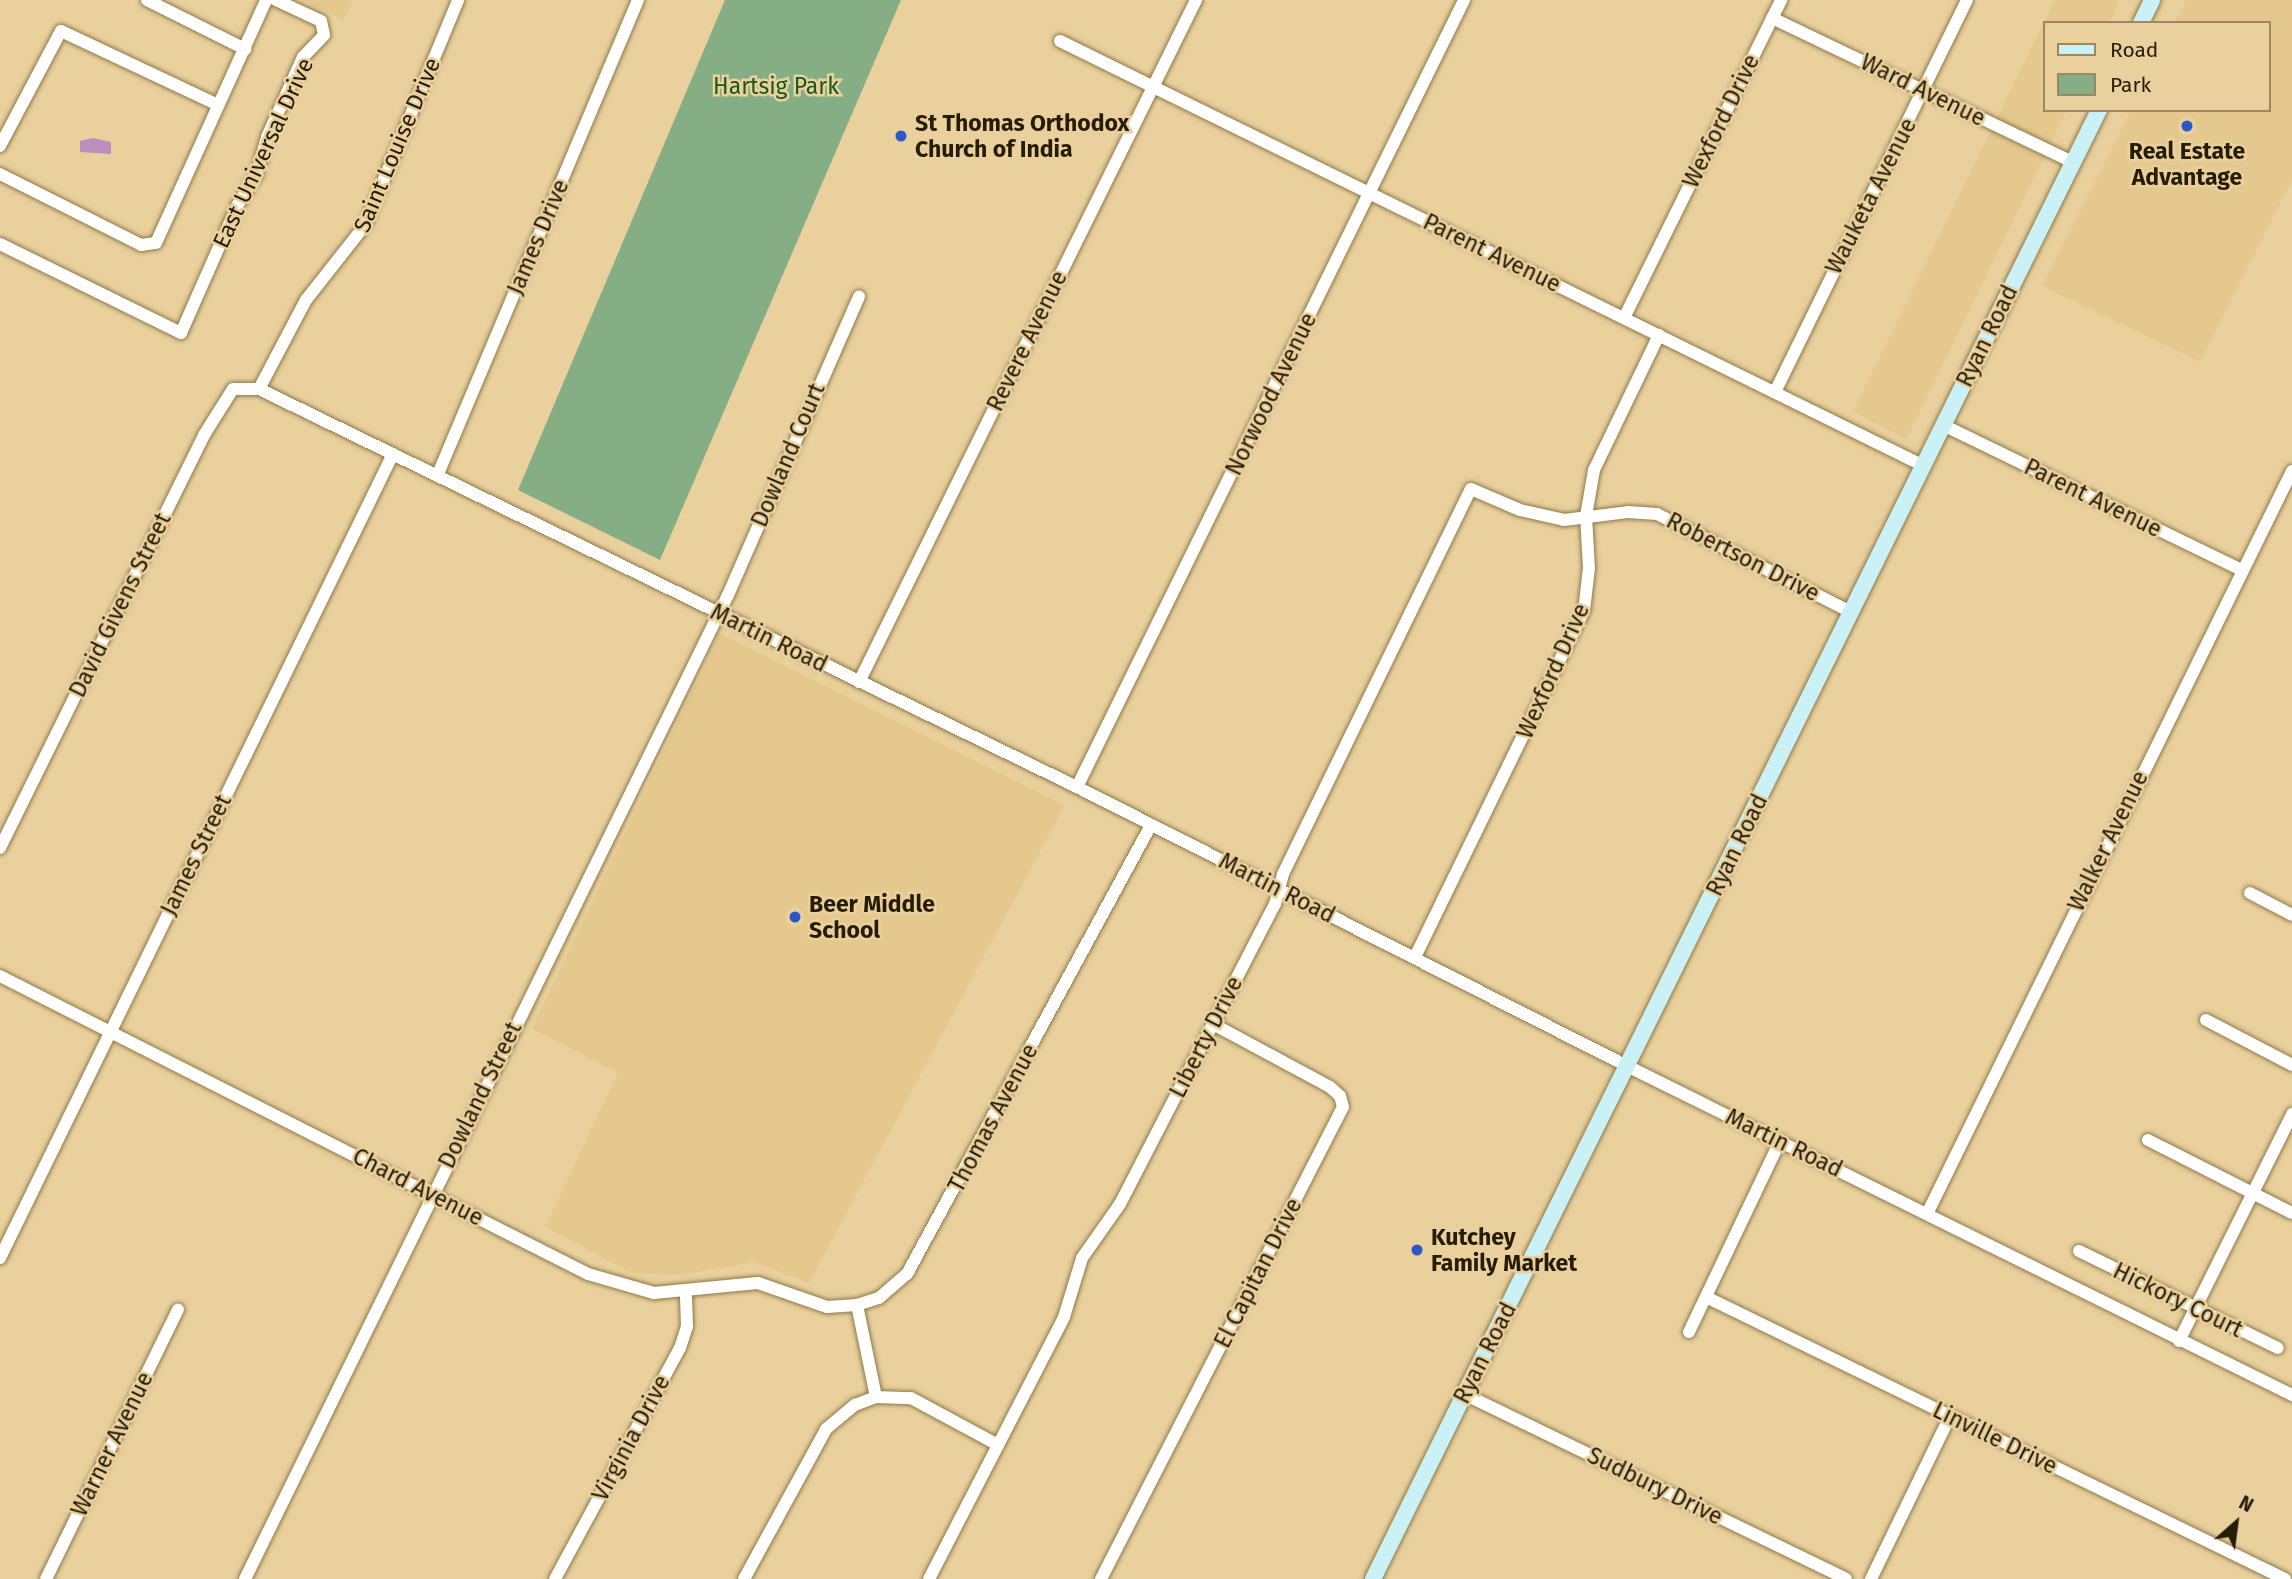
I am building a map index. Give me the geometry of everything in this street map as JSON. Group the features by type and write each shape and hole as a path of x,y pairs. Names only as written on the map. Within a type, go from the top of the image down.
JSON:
{"main road":[{"path":"2142,21 2152,0"},
{"name":"Ryan Road","path":"1373,1579 1629,1067 2098,112"}],"street":[{"path":"146,0 245,49"},
{"path":"0,174 139,243 153,245 266,0"},
{"name":"East Universal Drive","path":"0,244 181,333 237,206 256,176 267,137 303,57 324,35 321,21 276,0"},
{"name":"Saint Louise Drive","path":"259,389 306,300 365,225 458,0"},
{"name":"James Drive","path":"438,474 638,0"},
{"name":"Revere Avenue","path":"859,682 1196,0"},
{"name":"Norwood Avenue","path":"1077,787 1464,0"},
{"name":"Wexford Drive","path":"1624,318 1781,0"},
{"name":"Wauketa Avenue","path":"1775,392 1967,0"},
{"name":"Ward Avenue","path":"1772,18 2074,163"},
{"path":"0,146 61,31 218,105"},
{"name":"Parent Avenue","path":"1060,41 1924,466"},
{"name":"Dowland Court","path":"716,612 728,595 859,298"},
{"name":"Wexford Drive","path":"1415,957 1584,611 1589,568 1586,516 1594,470 1659,335"},
{"name":"David Givens Street","path":"0,848 214,416 233,389 259,389"},
{"name":"Martin Road","path":"259,389 1077,787 1629,1067 2292,1395"},
{"name":"Parent Avenue","path":"1943,425 2242,570"},
{"name":"James Street","path":"0,1258 393,454"},
{"name":"Walker Avenue","path":"1927,1214 2292,471"},
{"name":"Robertson Drive","path":"1471,489 1540,516 1628,512 1657,514 1682,523 1852,612"},
{"name":"Liberty Drive","path":"929,1579 1063,1317 1082,1258 1120,1204 1280,890 1471,489"},
{"name":"Dowland Street","path":"245,1579 716,612"},
{"name":"Thomas Avenue","path":"857,1305 887,1293 912,1266 1151,825"},
{"path":"2250,893 2292,915"},
{"name":"Chard Avenue","path":"0,976 589,1273 654,1293 758,1283 827,1307 857,1305"},
{"path":"2206,1020 2292,1065"},
{"name":"El Capitan Drive","path":"1101,1579 1343,1107 1340,1096 1330,1087 1213,1024"},
{"path":"2179,1341 2292,1114"},
{"path":"2148,1140 2292,1213"},
{"path":"1689,1332 1780,1141"},
{"name":"Hickory Court","path":"2079,1251 2278,1348"},
{"name":"Virginia Drive","path":"555,1579 680,1348 687,1326 686,1292"},
{"name":"Linville Drive","path":"1706,1297 2285,1579"},
{"path":"857,1305 876,1397"},
{"name":"Warner Avenue","path":"46,1579 178,1310"},
{"name":"Sudbury Drive","path":"1464,1394 1846,1579"},
{"path":"744,1579 826,1429 847,1409 876,1397 920,1401 998,1446"},
{"path":"1871,1579 1950,1416"}],"shaded area":[{"path":"303,0 353,0 344,20"},
{"path":"2055,0 2120,0 2110,21 2045,21"},
{"path":"2186,0 2292,0 2292,180 2200,362 2042,286 2130,112 2271,112 2271,21 2176,21"},
{"path":"2044,22 2044,112 2066,112 1906,440 1853,411"},
{"path":"93,138 111,142 111,154 80,152 80,141"},
{"name":"Beer Middle School","path":"720,633 1065,805 809,1283 754,1262 681,1275 632,1273 545,1227 618,1073 532,1029"}],"green space":[{"name":"Hartsig Park","path":"725,0 901,0 660,560 518,490"}],"place":[{"name":"Real Estate Advantage","path":"2187,126"},
{"name":"St Thomas Orthodox Church of India","path":"901,136"},
{"name":"Beer Middle School","path":"795,917"},
{"name":"Kutchey Family Market","path":"1417,1250"}]}
